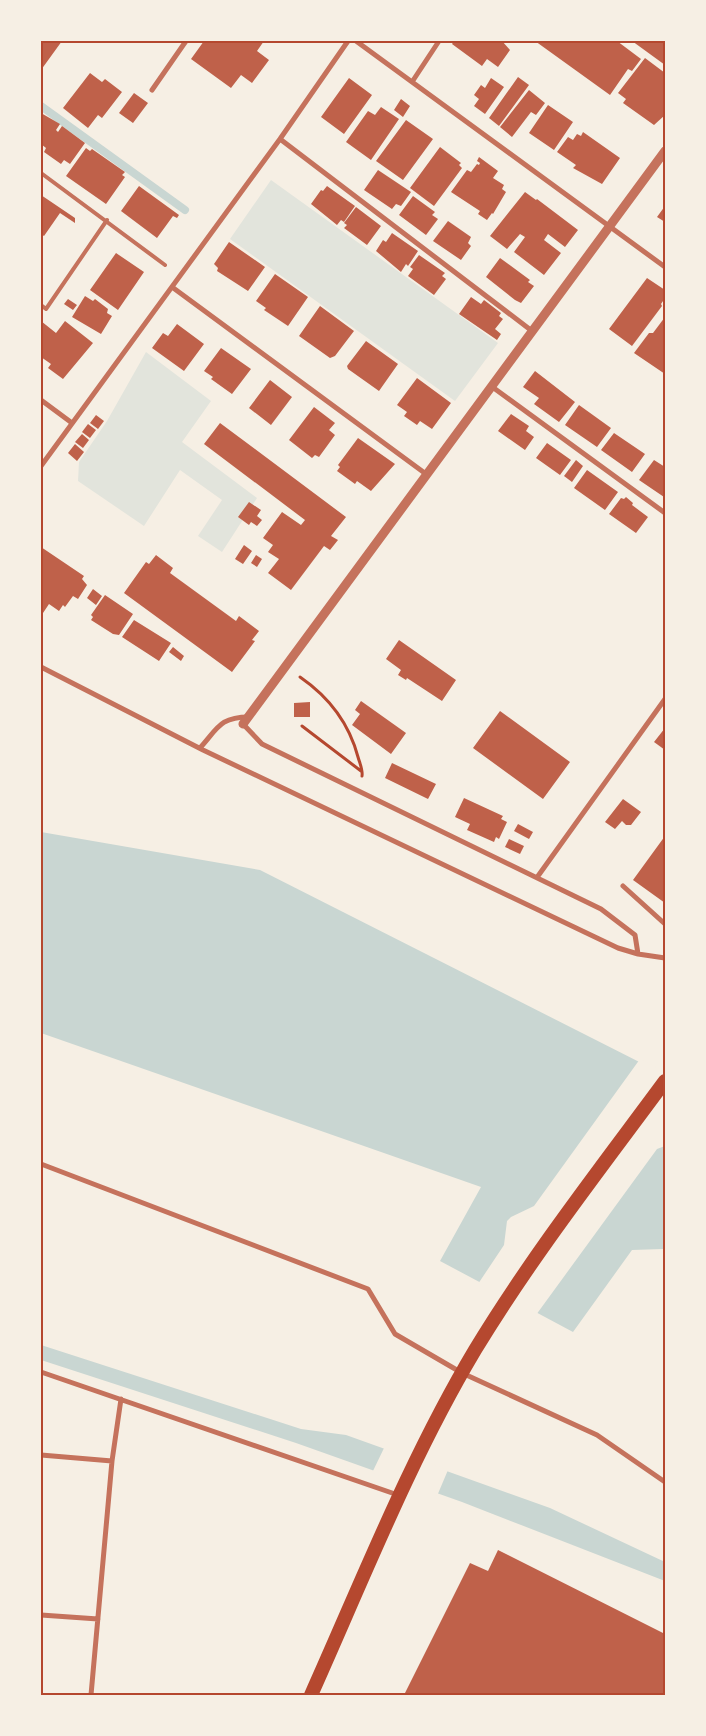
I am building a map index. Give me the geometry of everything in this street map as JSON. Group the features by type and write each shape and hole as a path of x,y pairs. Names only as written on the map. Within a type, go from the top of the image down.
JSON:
{"highway":[{"path":"311,1695 421,1450 475,1349 544,1247 665,1081"}],"street":[{"path":"152,90 186,41"},
{"path":"41,466 280,139 348,41"},
{"path":"356,41 665,267"},
{"path":"412,82 439,41"},
{"path":"280,139 532,331"},
{"path":"246,721 665,151"},
{"path":"172,287 426,474"},
{"path":"491,386 665,513"},
{"path":"41,400 72,423"},
{"path":"41,667 200,748 610,944 638,954 665,958"},
{"path":"538,876 665,699"},
{"path":"200,748 220,725 230,717 246,721 262,744 538,876 601,909 635,935 638,954"},
{"path":"623,886 665,924"},
{"path":"41,1164 368,1289 395,1334 462,1373 598,1435 665,1482"},
{"path":"41,1372 402,1491"},
{"path":"91,1695 112,1461 121,1399"},
{"path":"41,1455 112,1461"},
{"path":"41,1615 98,1619"}],"lane":[{"path":"41,173 107,220 165,265"},
{"path":"41,306 46,309 107,220"}],"path":[{"path":"286,666 315,687 342,717 354,741 362,772 360,791"},
{"path":"302,726 362,772"}],"shaded area":[{"path":"271,180 498,343 455,401 230,239"},
{"path":"146,352 211,401 182,442 257,498 222,552 198,536 222,500 180,470 144,526 78,481 79,462 107,421"},
{"path":"41,832 260,870 665,1075 665,1253 663,1249 632,1250 573,1332 440,1261 481,1187 41,1033"},
{"path":"41,1345 301,1429 346,1435 550,1508 665,1562 665,1581 462,1502 296,1443 41,1360"}],"pier":[{"path":"640,1059 665,1072 665,1146 657,1149 536,1315 478,1284 504,1245 507,1221 511,1217 534,1206"},
{"path":"385,1446 448,1470 437,1496 372,1473"}],"building":[{"path":"41,41 62,41 41,70"},
{"path":"204,41 264,41 257,51 269,60 252,83 241,75 231,88 191,59"},
{"path":"454,41 502,41 510,50 498,67 487,59 482,66 452,44"},
{"path":"535,41 617,41 641,59 632,71 628,69 610,95"},
{"path":"632,41 665,41 665,65"},
{"path":"645,58 665,73 665,115 654,125 623,103 626,99 618,93"},
{"path":"90,73 102,82 105,79 122,92 102,118 98,115 88,128 63,108"},
{"path":"518,77 529,85 499,126 489,118"},
{"path":"349,78 372,95 344,134 321,117"},
{"path":"491,78 504,87 485,114 474,106 479,99 474,95 481,85 485,88"},
{"path":"529,90 545,103 536,115 531,112 512,137 500,127"},
{"path":"134,93 148,103 133,123 119,113"},
{"path":"401,99 410,106 403,117 394,110"},
{"path":"548,105 573,122 554,150 529,133"},
{"path":"381,107 399,119 371,160 346,142 368,111 375,115"},
{"path":"41,113 60,124 56,130 58,132 62,126 85,143 70,164 64,160 61,164 44,152 46,148 41,144"},
{"path":"406,120 433,139 403,180 376,161"},
{"path":"583,132 620,158 602,184 573,168 576,165 557,152 568,137 573,140 577,134 581,136"},
{"path":"440,147 461,163 459,165 462,168 434,206 410,188"},
{"path":"86,148 90,151 92,149 125,172 122,175 125,177 106,204 66,176"},
{"path":"479,157 498,171 493,178 504,185 502,189 506,192 493,214 487,220 478,214 480,211 451,192 467,170 471,172 477,164 479,165 480,163 477,161"},
{"path":"378,170 411,192 401,206 396,204 392,209 364,190"},
{"path":"139,186 179,215 177,218 173,216 157,238 121,211"},
{"path":"327,186 355,206 344,222 341,220 337,225 311,204 321,190 323,191"},
{"path":"525,192 578,230 565,247 548,234 544,240 561,253 544,275 514,252 525,237 520,234 507,249 490,236"},
{"path":"41,195 75,218 75,223 60,213 44,236 41,234"},
{"path":"413,196 435,212 432,215 438,219 426,235 399,215"},
{"path":"665,206 665,222 657,217"},
{"path":"356,207 381,226 367,245 344,228 347,225 344,223"},
{"path":"448,221 471,237 468,243 471,246 461,260 433,241"},
{"path":"392,233 418,251 408,266 406,264 401,272 376,251 383,240 386,242"},
{"path":"229,242 265,267 248,291 217,271 218,268 214,264"},
{"path":"116,253 144,272 118,310 90,290"},
{"path":"419,255 445,273 442,276 446,279 434,295 408,276 413,269 410,267"},
{"path":"500,258 530,280 528,282 534,286 521,303 486,277"},
{"path":"275,274 308,297 288,326 264,310 266,308 256,301"},
{"path":"647,278 665,290 665,298 661,304 662,306 632,346 609,329"},
{"path":"85,296 93,301 95,299 108,309 107,313 112,316 101,334 72,317"},
{"path":"471,297 481,304 484,300 501,313 499,316 503,319 495,329 501,334 497,340 459,314"},
{"path":"68,299 77,305 73,310 64,304"},
{"path":"320,306 354,331 335,356 330,358 299,336"},
{"path":"665,317 665,374 634,353 649,333 653,333"},
{"path":"41,321 56,333 65,321 93,343 63,379 48,368 51,364 41,357"},
{"path":"177,324 204,344 184,371 152,348 163,333 168,336"},
{"path":"366,341 398,364 379,391 348,369 347,366"},
{"path":"221,348 251,369 232,394 211,379 213,377 204,371"},
{"path":"535,371 575,402 559,422 534,404 539,398 523,387"},
{"path":"417,378 451,403 432,429 420,421 417,425 404,416 407,412 397,405"},
{"path":"270,380 292,397 271,425 249,408"},
{"path":"579,405 611,428 597,447 565,425"},
{"path":"314,407 335,423 329,430 335,435 319,457 315,455 312,458 289,440"},
{"path":"511,414 529,426 526,431 534,437 525,450 498,431"},
{"path":"96,415 104,421 98,429 90,423"},
{"path":"220,423 346,517 331,536 338,540 330,550 324,546 291,590 268,573 279,559 268,552 273,545 263,538 282,512 301,525 305,520 204,444"},
{"path":"88,424 96,430 90,438 82,432"},
{"path":"614,433 645,454 632,472 601,450"},
{"path":"82,434 89,440 83,448 75,442"},
{"path":"358,438 395,464 371,491 357,481 355,484 337,471 340,467 338,465"},
{"path":"547,443 571,460 560,475 536,458"},
{"path":"75,444 84,452 77,461 68,453"},
{"path":"576,460 583,466 572,482 564,476"},
{"path":"654,460 665,467 664,497 639,480"},
{"path":"587,470 618,492 605,510 574,488"},
{"path":"626,497 633,503 632,505 648,517 636,533 609,514 621,498 624,499"},
{"path":"249,502 261,510 257,516 262,520 257,526 251,522 249,525 238,517"},
{"path":"244,545 252,551 243,564 235,559"},
{"path":"41,547 84,576 82,579 87,585 78,599 73,596 65,607 63,605 59,611 49,604 41,616"},
{"path":"156,555 173,568 170,573 236,621 239,616 259,631 252,640 255,641 232,672 124,593 146,562 149,564"},
{"path":"256,555 262,559 257,567 251,563"},
{"path":"93,589 102,596 96,605 87,598"},
{"path":"105,595 133,614 119,635 113,634 91,620 93,617 91,615"},
{"path":"134,620 171,643 159,661 122,637"},
{"path":"399,640 456,680 442,701 407,678 406,680 398,675 401,670 386,659"},
{"path":"173,647 184,656 181,661 169,652"},
{"path":"361,701 406,733 391,754 352,725 360,714 355,710"},
{"path":"310,702 310,717 294,717 294,703"},
{"path":"500,711 570,762 543,799 473,748"},
{"path":"665,728 665,750 654,742"},
{"path":"392,763 436,784 428,799 385,778"},
{"path":"464,798 503,816 501,819 507,822 499,839 496,837 494,842 467,830 470,824 455,817"},
{"path":"623,799 641,812 631,825 626,825 622,821 615,829 605,822"},
{"path":"518,824 533,832 529,839 514,831"},
{"path":"665,836 665,903 633,880"},
{"path":"509,839 524,846 520,854 505,847"},
{"path":"498,1550 665,1634 665,1695 404,1695 470,1563 488,1571"}],"waterway":[{"path":"41,106 185,210"}]}
